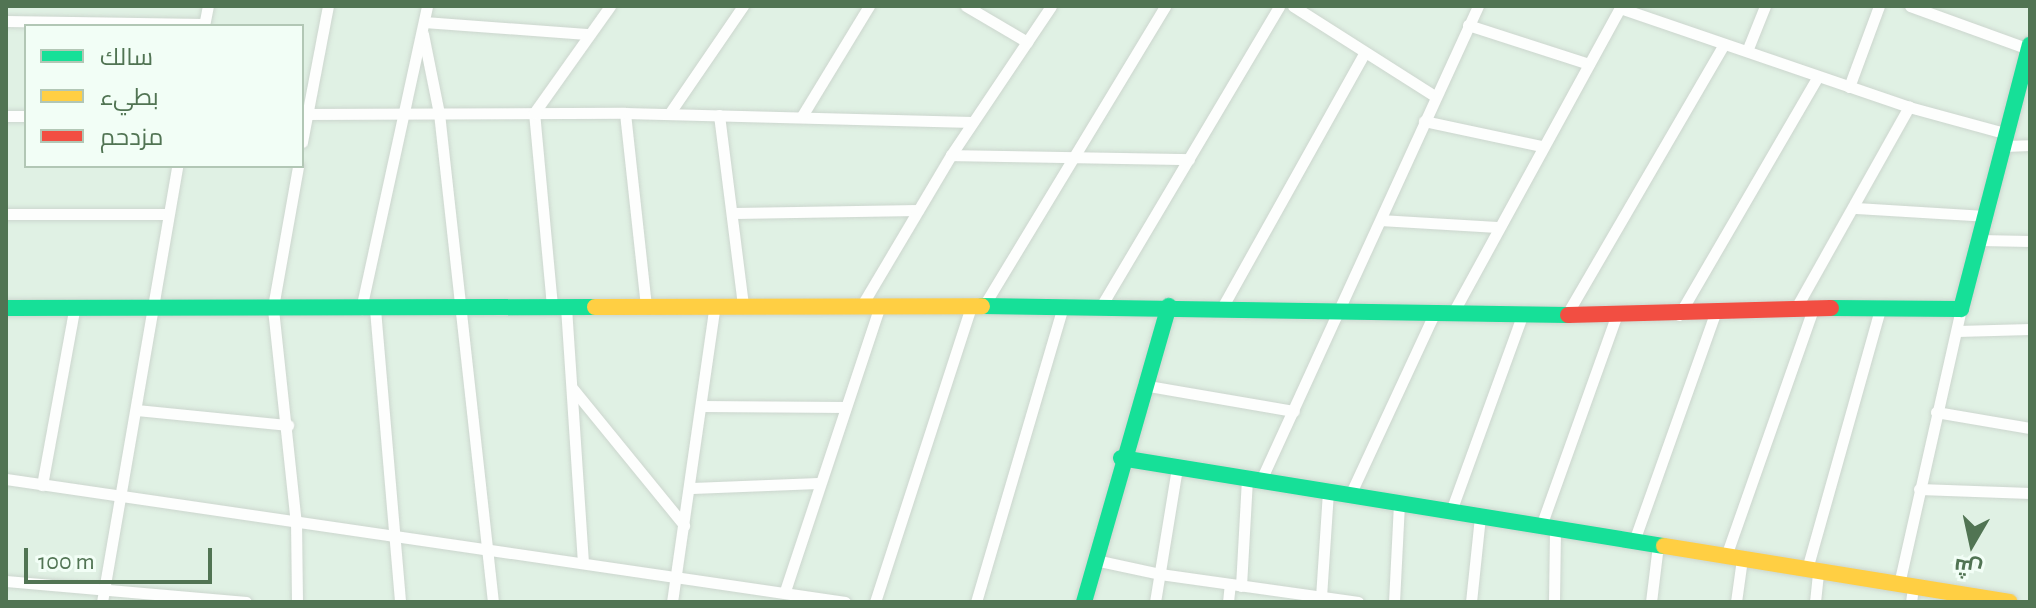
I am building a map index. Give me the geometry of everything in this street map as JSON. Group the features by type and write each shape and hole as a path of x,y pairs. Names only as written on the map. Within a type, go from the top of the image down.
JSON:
{"street":[{"path":"328,6 304,114 625,113 972,122"},
{"path":"400,602 368,309 400,112 427,6"},
{"path":"583,562 572,388 534,113 587,34 610,6"},
{"path":"669,114 743,6"},
{"path":"802,116 869,6"},
{"path":"966,6 1027,42"},
{"path":"862,305 951,155 1051,6"},
{"path":"875,602 977,306 1165,6"},
{"path":"1100,308 1279,6"},
{"path":"1293,6 1364,54 1435,96"},
{"path":"1747,51 1765,6"},
{"path":"1849,87 1879,6"},
{"path":"1908,591 1919,489 1936,412 2030,47 1910,6"},
{"path":"1228,602 1236,585 1254,479 1294,411 1476,7"},
{"path":"1454,311 1496,227 1620,7 1849,87 2030,145"},
{"path":"6,21 154,24"},
{"path":"1468,25 1589,64"},
{"path":"423,28 587,34"},
{"path":"423,28 439,113 493,602"},
{"path":"1567,314 1724,44"},
{"path":"1223,306 1364,54"},
{"path":"1679,315 1818,76"},
{"path":"1736,602 1734,557 1804,308 1909,107"},
{"path":"625,113 646,306"},
{"path":"719,115 734,213 743,306"},
{"path":"1424,121 1542,146"},
{"path":"951,155 1189,159"},
{"path":"102,602 137,410 150,308 177,168"},
{"path":"297,602 296,524 288,425 273,307 298,168"},
{"path":"1856,208 1985,216"},
{"path":"734,213 918,210"},
{"path":"6,214 168,214"},
{"path":"1381,220 1496,227"},
{"path":"1979,240 2030,241"},
{"path":"672,602 704,406 715,305"},
{"path":"785,591 843,407 880,305"},
{"path":"6,308 880,305 1062,309 1223,306 1616,316 1804,308 1961,309"},
{"path":"42,485 75,306"},
{"path":"1084,602 1121,458 1169,306"},
{"path":"976,602 1062,309"},
{"path":"1815,602 1813,570 1880,310"},
{"path":"1350,495 1435,312"},
{"path":"1451,511 1523,313"},
{"path":"1634,541 1715,313"},
{"path":"1554,602 1548,527 1616,316"},
{"path":"1957,331 2030,329"},
{"path":"1143,385 1294,411"},
{"path":"572,388 684,525"},
{"path":"704,406 843,407"},
{"path":"137,410 288,425"},
{"path":"1936,412 2030,428"},
{"path":"1121,458 1813,570 1908,591 2002,601"},
{"path":"1155,602 1177,467"},
{"path":"6,479 296,524 583,562 845,602"},
{"path":"692,488 818,483"},
{"path":"1919,489 2030,493"},
{"path":"1312,598 1328,491"},
{"path":"1394,602 1399,503"},
{"path":"1471,602 1480,516"},
{"path":"1651,602 1658,545"},
{"path":"1095,560 1160,574 1312,598 1358,602"},
{"path":"6,581 246,602"}],"shaded area":[{"path":"6,6 2030,6 2030,602 6,602"}],"traffic: fast":[{"path":"1831,308 1961,309 2030,45"},
{"path":"982,306 1568,315"},
{"path":"1084,602 1169,306"},
{"path":"6,308 595,307"},
{"path":"1121,458 1664,546"}],"traffic: slow":[{"path":"595,307 982,306"},
{"path":"1664,546 2009,602"}],"traffic: jam":[{"path":"1568,315 1831,308"}]}
